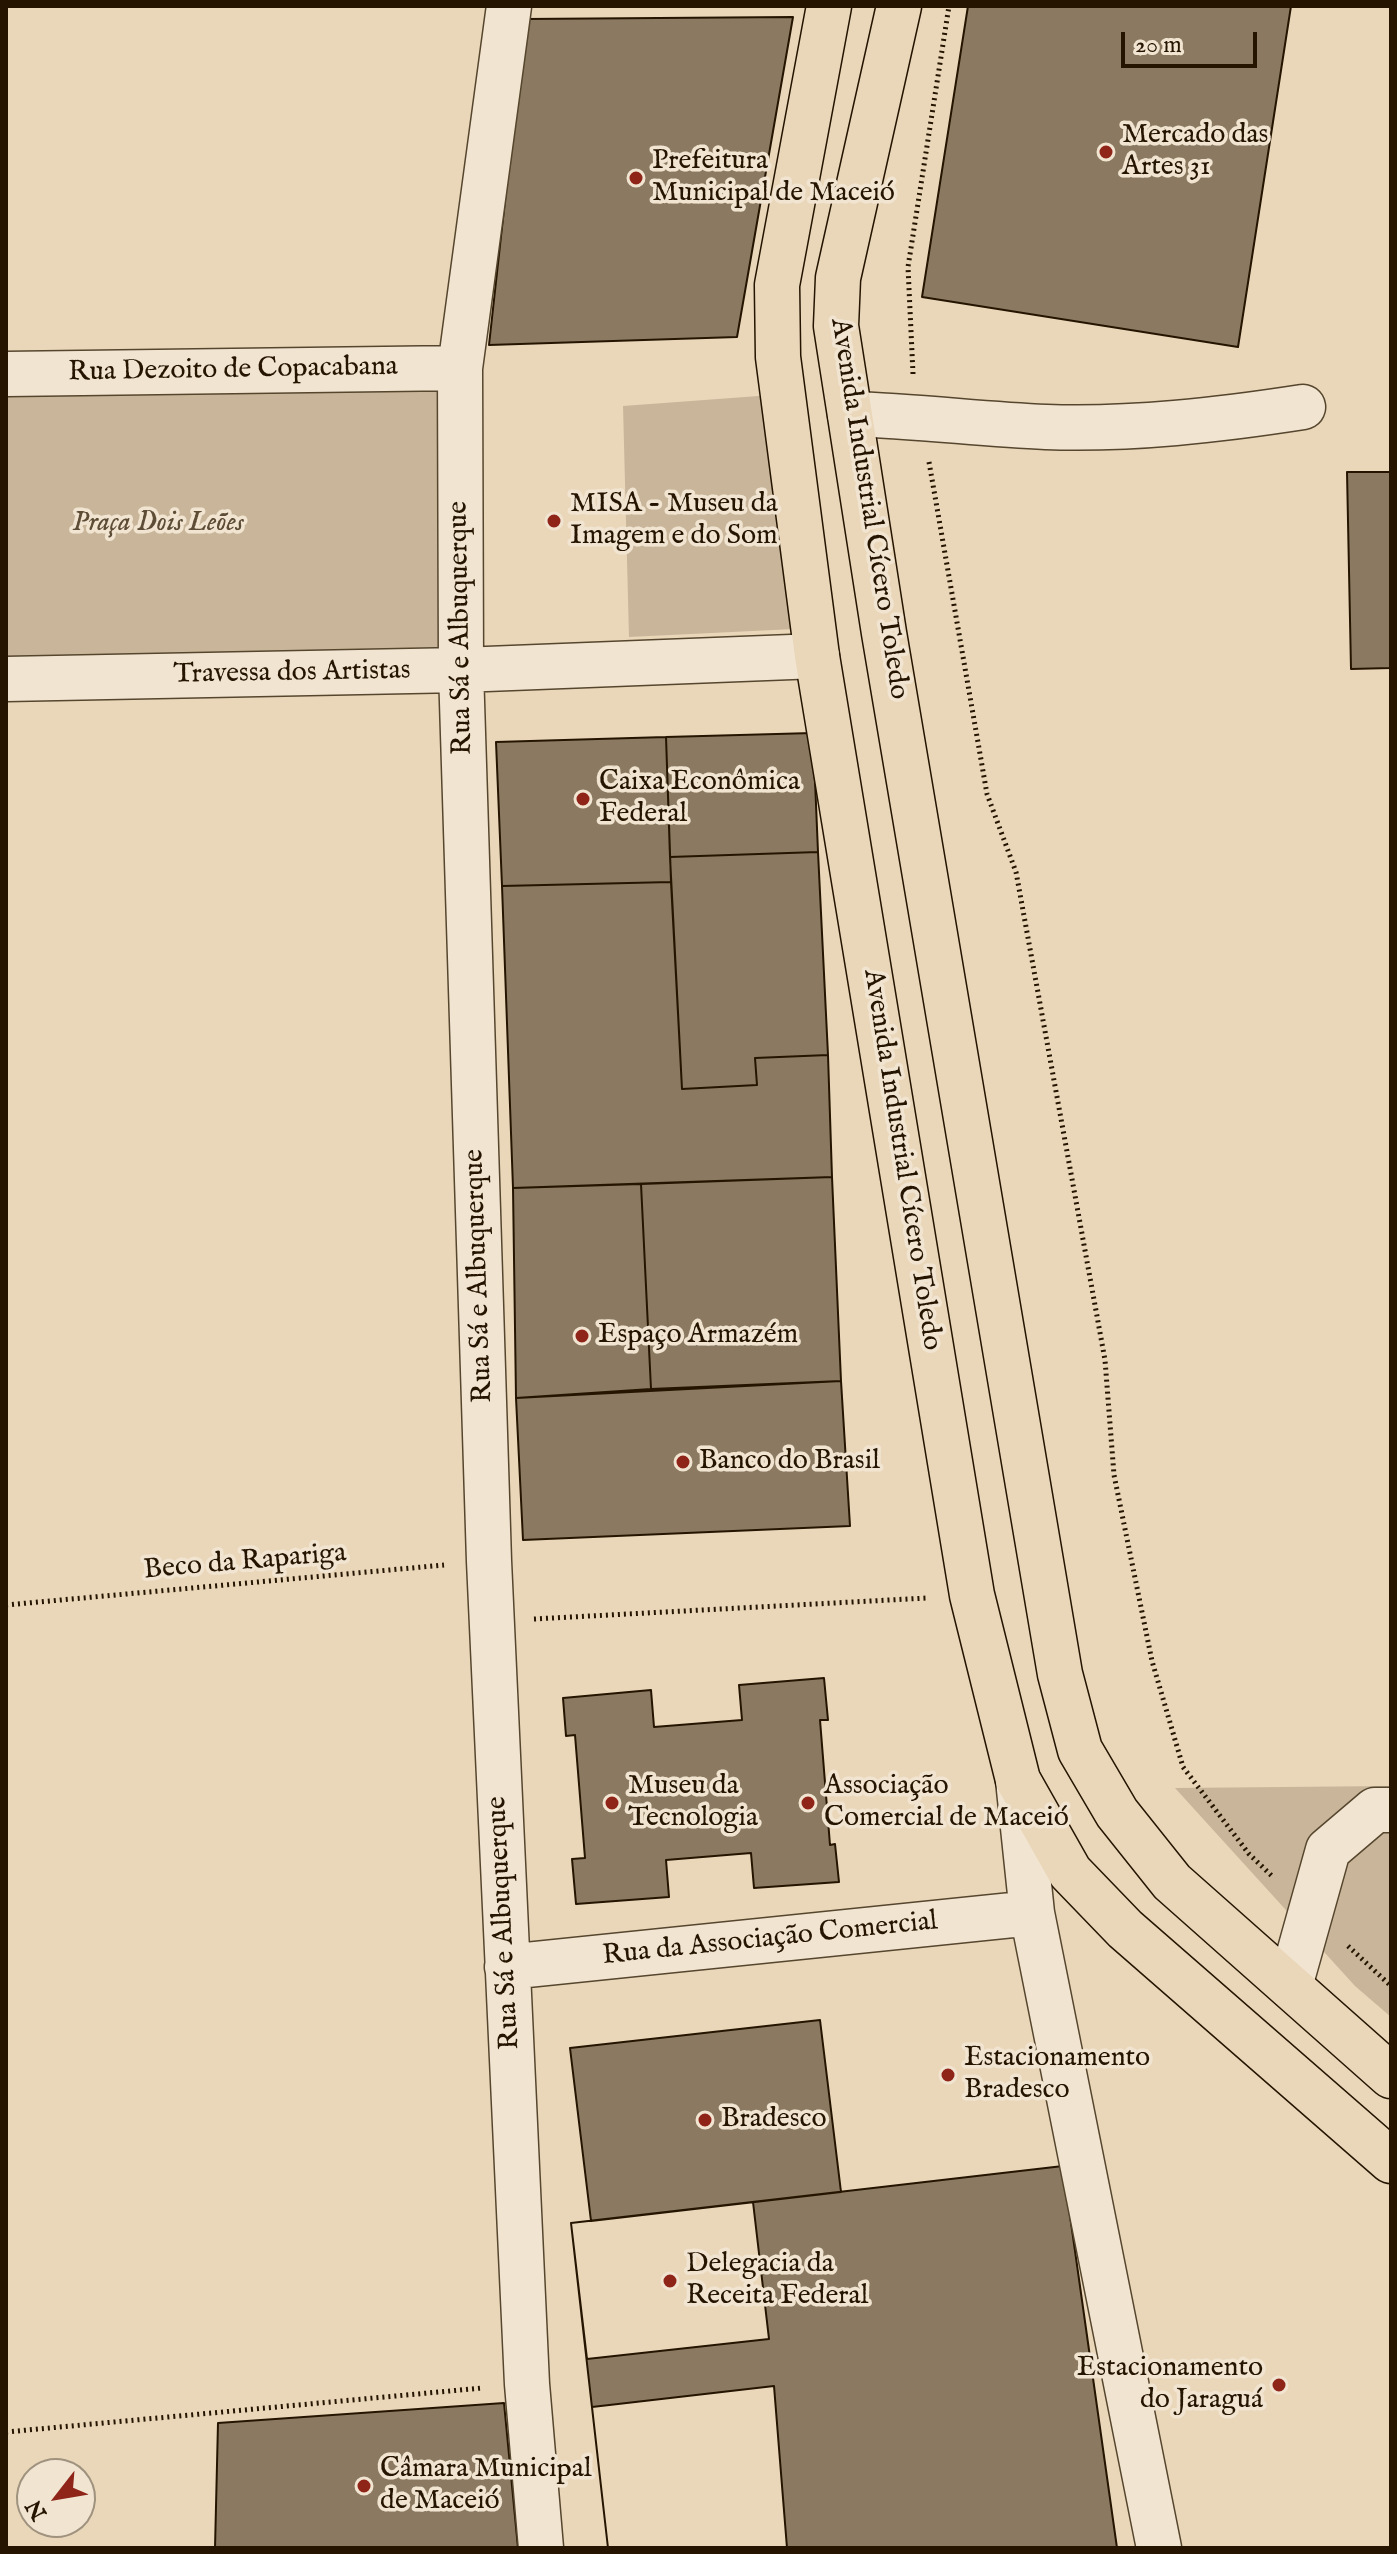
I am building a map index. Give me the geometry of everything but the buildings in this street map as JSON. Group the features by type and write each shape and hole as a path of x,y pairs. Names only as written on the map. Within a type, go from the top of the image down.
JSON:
{"main road":[{"name":"Avenida Industrial Cícero Toledo","path":"829,6 777,285 778,357 817,656 972,1595 1018,1780 1070,1872 1114,1918 1391,2161"},
{"name":"Avenida Industrial Cícero Toledo","path":"899,6 838,278 836,326 1057,1658 1080,1750 1117,1813 1172,1882 1391,2076"}],"street":[{"name":"Rua Sá e Albuquerque","path":"509,6 460,368 461,670 489,1561 527,2384 541,2548"},
{"name":"Rua Dezoito de Copacabana","path":"6,374 460,368"},
{"path":"850,414 1047,427 1165,424 1303,407"},
{"name":"Travessa dos Artistas","path":"6,679 461,670 817,656"},
{"path":"1018,1780 1032,1913 1159,2548"},
{"path":"1290,1986 1328,1850 1375,1810 1391,1810"},
{"name":"Rua da Associação Comercial","path":"507,1967 1032,1913"}],"path":[{"path":"949,6 908,267 911,363 987,794 1016,872 1105,1360 1114,1475 1152,1661 1183,1767 1249,1854 1391,1986"},
{"name":"Beco da Rapariga","path":"6,1605 489,1561"},
{"path":"492,1622 972,1595"},
{"path":"6,2432 527,2384"}],"green space":[{"name":"Praça Dois Leões","path":"460,368 461,670 6,679 6,374"},
{"path":"772,395 794,629 629,637 623,406"},
{"path":"1391,1786 1391,2017 1355,1986 1175,1788"}],"place":[{"name":"Mercado das Artes 31","path":"1106,152"},
{"name":"Prefeitura Municipal de Maceió","path":"636,178"},
{"name":"MISA - Museu da Imagem e do Som","path":"554,521"},
{"name":"Caixa Econômica Federal","path":"583,799"},
{"name":"Espaço Armazém","path":"582,1336"},
{"name":"Banco do Brasil","path":"683,1462"},
{"name":"Museu da Tecnologia","path":"612,1803"},
{"name":"Associação Comercial de Maceió","path":"808,1803"},
{"name":"Estacionamento Bradesco","path":"948,2075"},
{"name":"Bradesco","path":"705,2120"},
{"name":"Delegacia da Receita Federal","path":"670,2281"},
{"name":"Estacionamento do Jaraguá","path":"1279,2385"},
{"name":"Câmara Municipal de Maceió","path":"364,2486"}]}
